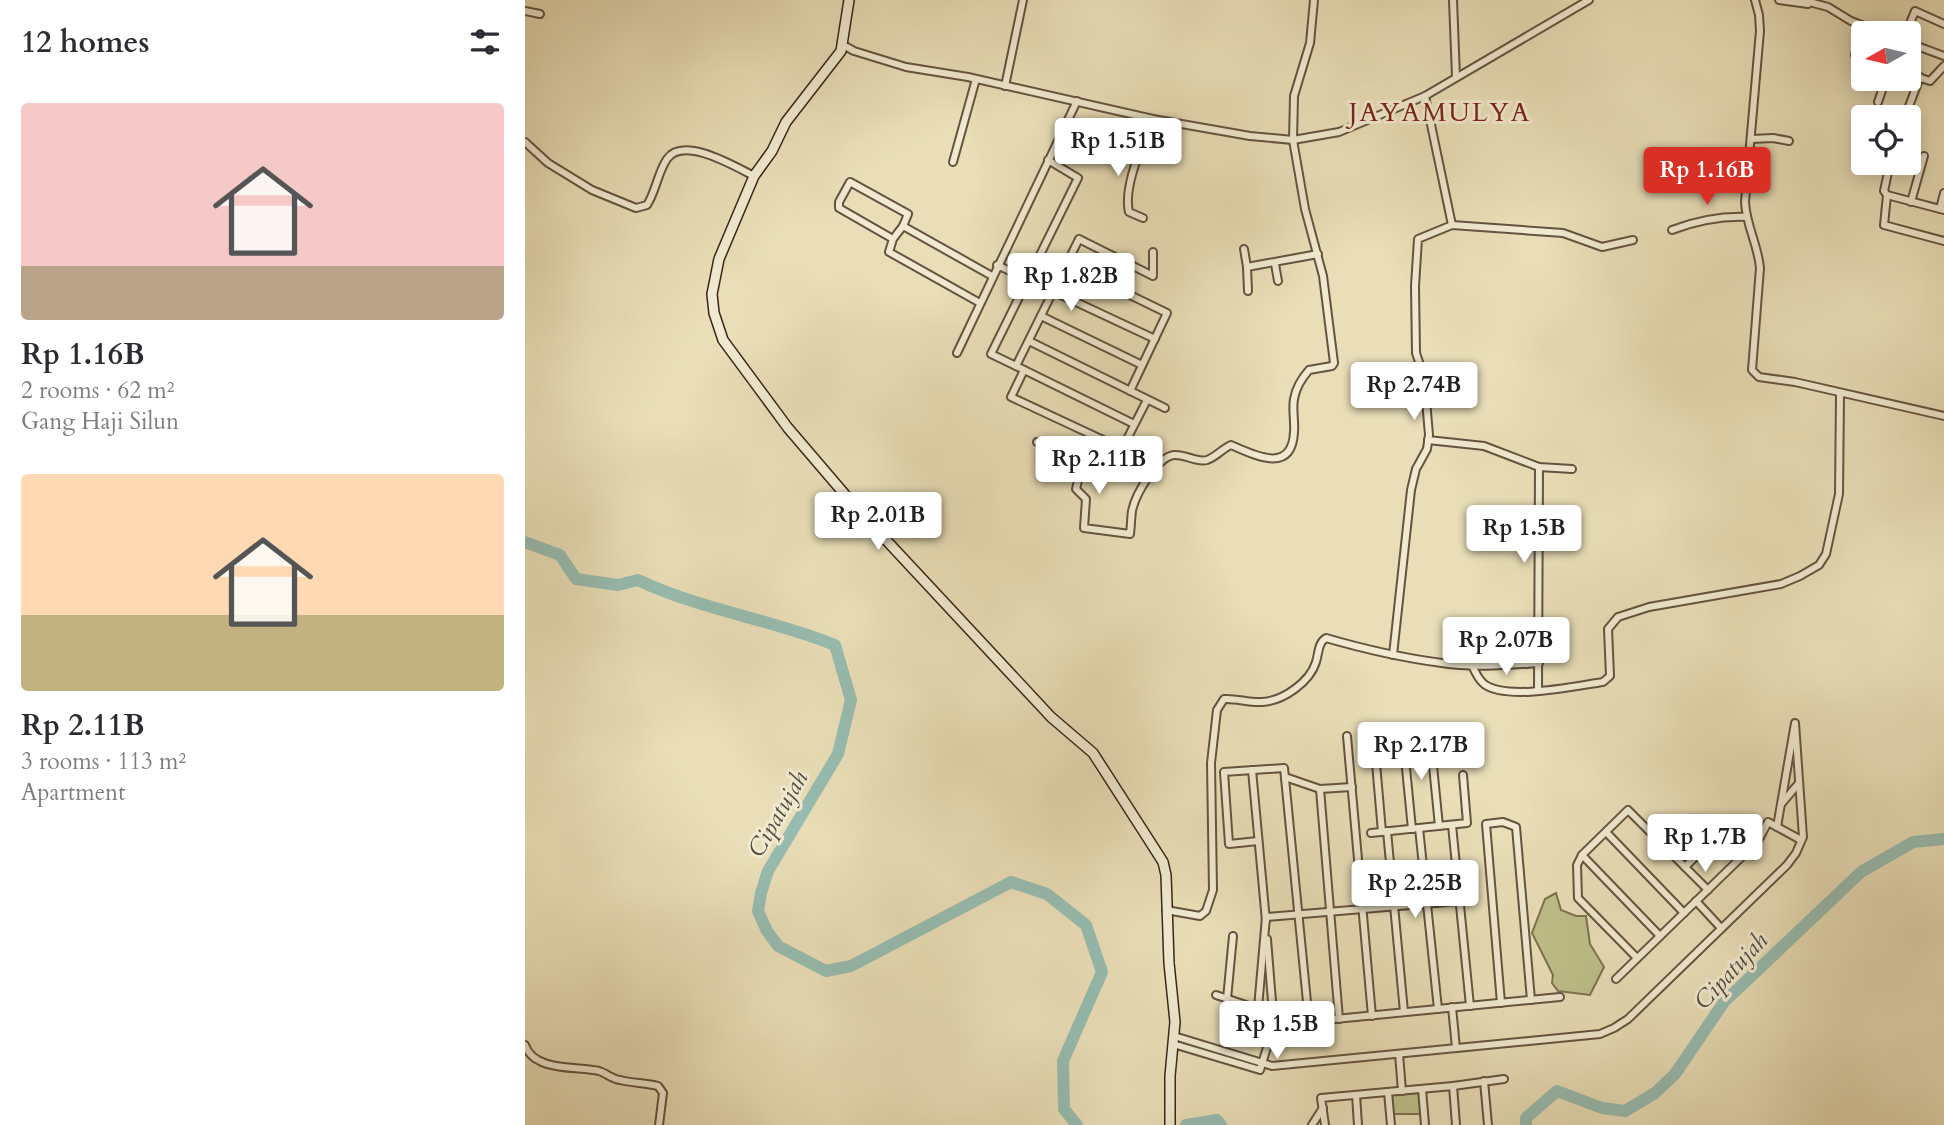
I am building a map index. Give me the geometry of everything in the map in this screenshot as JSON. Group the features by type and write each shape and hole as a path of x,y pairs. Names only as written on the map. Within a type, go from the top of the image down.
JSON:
{"street":[{"path":"849,0 843,45 786,122 772,150 754,176 719,259 712,284 714,313 723,340 788,428 859,510 1051,717 1093,753 1163,862 1167,875 1166,910 1170,984 1174,1006 1170,1125"},
{"path":"1005,86 1023,0"},
{"path":"1082,463 1076,489 1086,499 1084,528 1130,534 1132,510 1137,497 1163,460 1170,456 1179,455 1203,461 1213,458 1231,445 1276,459 1285,457 1294,435 1294,400 1301,380 1310,370 1332,366 1334,363 1323,276 1305,209 1293,141 1294,96 1310,43 1314,0"},
{"path":"1453,0 1456,77"},
{"path":"843,45 906,67 976,79 1153,119 1293,141 1339,132 1425,96 1588,0"},
{"path":"1755,0 1760,31 1745,202 1760,268 1752,370 1759,377 1795,382 1944,416"},
{"path":"1803,0 1828,7 1851,21"},
{"path":"1784,1 1828,7"},
{"path":"1911,21 1915,11 1944,24"},
{"path":"525,12 540,14"},
{"path":"1921,47 1944,56"},
{"path":"1921,77 1930,81 1944,66"},
{"path":"953,162 976,79"},
{"path":"1878,102 1882,91"},
{"path":"1425,96 1452,225"},
{"path":"957,353 1077,101"},
{"path":"1143,218 1129,212 1128,201 1133,170 1153,119"},
{"path":"1062,132 1114,155"},
{"path":"1751,139 1773,138 1789,141"},
{"path":"525,142 548,163 592,190 636,208 647,205 667,159 682,150 700,152 754,176"},
{"path":"1911,202 1924,156"},
{"path":"1048,160 1078,178 991,354 1134,424"},
{"path":"1887,175 1884,191 1887,195 1885,225 1944,241"},
{"path":"893,239 839,208 839,202 851,182 908,214 893,239 889,252 980,303"},
{"path":"1887,195 1942,210 1944,193"},
{"path":"1672,230 1687,224 1721,218 1747,217"},
{"path":"1394,655 1411,489 1428,440 1424,377 1416,353 1417,243 1422,237 1452,225 1563,233 1602,247 1633,240"},
{"path":"903,226 992,276"},
{"path":"1016,366 1079,239 1153,276 1153,252"},
{"path":"1244,249 1248,291"},
{"path":"1247,267 1318,254"},
{"path":"1066,264 1167,313 1130,391"},
{"path":"1275,264 1277,281"},
{"path":"997,265 1155,339"},
{"path":"1041,316 1142,365"},
{"path":"1029,341 1165,408"},
{"path":"1024,370 1011,397 1116,446 1125,443 1147,400"},
{"path":"1472,665 1478,678 1492,688 1507,691 1538,691 1608,680 1608,629 1618,617 1649,607 1781,584 1800,576 1823,561 1839,494 1840,394"},
{"path":"1037,442 1082,463 1090,461 1101,439"},
{"path":"1428,440 1484,446 1539,467 1572,469"},
{"path":"1538,691 1539,467"},
{"path":"1166,910 1200,916 1206,911 1213,890 1211,763 1217,710 1221,702 1228,698 1248,702 1273,701 1296,688 1312,672 1320,642 1326,638 1439,663 1539,663"},
{"path":"1173,1040 1272,1066 1600,1034 1628,1019 1787,865 1801,840 1795,723 1777,827"},
{"path":"1347,736 1372,1016"},
{"path":"1403,738 1427,904 1438,1009"},
{"path":"1374,740 1404,1012"},
{"path":"1432,756 1439,826"},
{"path":"1258,841 1229,844 1224,772 1284,768 1309,1022"},
{"path":"1252,771 1274,1026 1262,1063"},
{"path":"1371,833 1467,823 1463,775"},
{"path":"1285,777 1320,789 1352,787"},
{"path":"1781,804 1799,783"},
{"path":"1320,789 1339,1019"},
{"path":"1637,958 1578,898 1577,864 1582,855 1628,810 1708,890"},
{"path":"1661,843 1689,819"},
{"path":"1501,1003 1486,824 1503,822 1516,827 1531,1000"},
{"path":"1685,867 1731,822"},
{"path":"1616,979 1758,841 1768,822 1801,840"},
{"path":"1452,825 1470,1006"},
{"path":"1606,832 1683,914"},
{"path":"1582,855 1660,936"},
{"path":"1266,917 1459,901"},
{"path":"1696,901 1721,928"},
{"path":"1258,1008 1266,917"},
{"path":"1227,999 1233,936"},
{"path":"1216,995 1273,1014"},
{"path":"1274,1026 1560,997"},
{"path":"1452,1007 1456,1048"},
{"path":"525,1045 535,1058 547,1064 600,1071 618,1080 658,1086 663,1093 659,1125"},
{"path":"1399,1054 1402,1091"},
{"path":"1325,1125 1321,1098 1503,1079"},
{"path":"1484,1081 1488,1125"},
{"path":"1453,1086 1456,1125"},
{"path":"1422,1089 1425,1125"},
{"path":"1388,1092 1391,1125"},
{"path":"1356,1095 1358,1125"},
{"path":"1312,1125 1323,1108"}],"green space":[{"path":"1556,893 1561,910 1576,916 1586,916 1590,944 1604,967 1590,995 1558,991 1552,983 1553,975 1532,933 1545,899"},
{"path":"1420,1092 1422,1114 1393,1114 1390,1094"}],"waterway":[{"name":"Cipatujah","path":"525,542 560,555 576,579 618,585 638,580 686,599 835,645 851,700 838,754 768,871 758,911 767,931 778,946 826,971 851,966 1011,882 1047,894 1086,925 1102,972 1063,1061 1064,1109 1077,1125"},
{"name":"Cipatujah","path":"1526,1125 1526,1118 1557,1091 1602,1108 1625,1111 1655,1093 1675,1074 1724,1002 1861,872 1913,842 1944,839"},
{"name":"Cipatujah","path":"1186,1125 1217,1120 1221,1125"}],"district":[{"name":"JAYAMULYA","path":"1440,112"}]}
